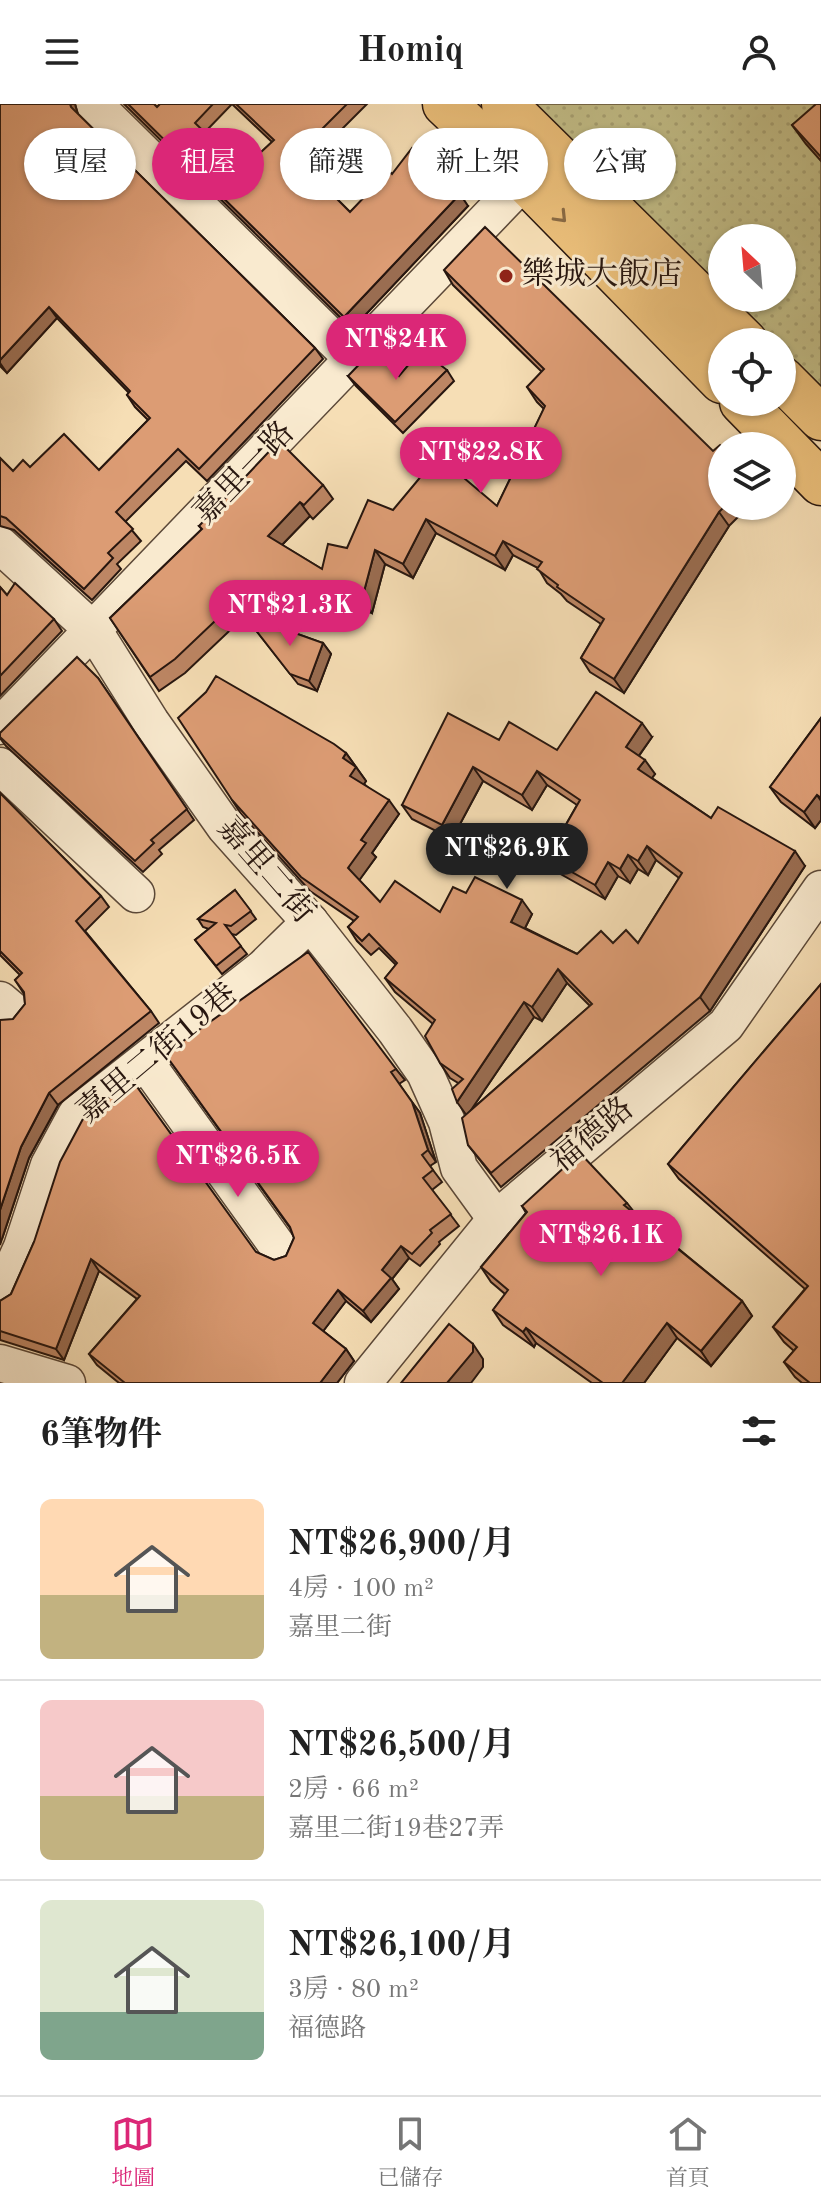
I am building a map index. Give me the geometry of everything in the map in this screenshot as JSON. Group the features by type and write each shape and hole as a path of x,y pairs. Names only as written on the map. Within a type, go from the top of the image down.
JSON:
{"main road":[{"path":"445,104 482,128"},
{"path":"504,104 518,128"},
{"path":"548,173 729,328"},
{"path":"548,176 708,364"},
{"path":"796,393 821,418"},
{"path":"756,416 821,483"}],"street":[{"path":"94,104 354,360"},
{"name":"嘉里一路","path":"0,726 506,200"},
{"name":"嘉里二街","path":"0,545 94,631 151,722 225,827 310,922 425,1073 447,1122 459,1168 496,1219"},
{"path":"0,766 136,894"},
{"name":"福德路","path":"363,1383 496,1219 726,1025 821,889"},
{"name":"嘉里二街19巷","path":"0,1296 22,1247 49,1165 76,1115 263,968 310,922"},
{"path":"146,1063 281,1251"},
{"path":"0,1363 67,1383"}],"shaded area":[{"path":"518,104 821,104 821,389 796,366 796,328 756,328 739,312 796,312 796,224 708,224 708,283 620,200 676,200 676,128 564,128 564,147 548,132 548,128 544,128"}],"building":[{"path":"0,104 70,104 92,128 24,128 24,200 136,200 136,171 152,187 152,200 165,200 315,348 199,469 178,449 116,512 133,529 108,553 113,558 84,589 6,518 0,516 0,458 13,471 23,460 30,467 64,434 99,470 150,418 127,395 130,391 49,307 0,360"},
{"path":"128,104 154,104 157,107 160,104 213,104 195,123 200,128 152,128"},
{"path":"236,104 347,104 323,128 280,128 280,200 338,200 350,212 361,200 392,200 392,174 408,153 408,200 454,200 344,317 225,200 264,200 264,149 274,140"},
{"path":"816,104 821,104 821,157 792,125"},
{"path":"485,227 708,446 708,520 714,520 614,679 581,658 604,619 557,587 537,569 542,562 503,541 495,556 426,519 403,564 375,550 362,599 314,587 262,603 266,597 241,610 235,602 175,659 150,677 110,618 202,529 199,526 279,441 323,485 304,505 300,502 268,536 322,569 328,544 347,548 368,500 393,510 438,456 497,506 545,406 527,387 544,369 444,270"},
{"path":"373,350 399,376 421,350 447,370 395,422 348,376"},
{"path":"15,583 54,619 0,676 0,587 7,595"},
{"path":"244,615 323,643 309,681 290,674"},
{"path":"77,657 98,678 187,809 151,840 154,843 135,861 0,737 0,733"},
{"path":"216,676 334,744 346,753 343,758 356,767 350,776 389,800 361,840 366,843 348,868 380,902 395,881 440,912 453,887 466,893 475,877 522,900 511,922 577,954 601,931 613,943 626,930 638,943 682,873 647,846 638,861 628,855 620,869 608,862 595,885 547,858 580,800 537,771 522,795 473,767 442,825 402,805 448,713 499,740 509,722 557,750 596,692 642,723 626,747 645,760 638,769 711,818 718,807 795,851 700,997 491,1173 468,1145 462,1118 592,1004 558,969 532,1007 524,1002 457,1102 452,1089 463,1079 440,1063 425,1036 435,1020 385,978 397,963 369,934 362,941 348,927 358,917 301,877 232,800 178,718 206,692"},
{"path":"821,718 821,798 817,795 804,812 770,787"},
{"path":"0,793 101,896 76,921 151,1011 49,1093 21,1147 0,1210 0,1020 13,1019 25,1004 24,992 15,980 22,973 0,951"},
{"path":"235,890 251,911 231,926 225,925 241,946 216,966 195,940 216,923 198,919"},
{"path":"308,952 396,1069 391,1072 412,1102 428,1150 422,1155 433,1170 423,1178 451,1214 430,1230 432,1233 412,1254 401,1246 382,1270 391,1278 363,1311 338,1290 313,1323 346,1349 320,1383 125,1383 89,1354 140,1296 91,1259 56,1349 0,1331 0,1301 11,1294 34,1242 60,1162 84,1117 132,1080 256,1252 274,1260 286,1256 294,1238 290,1227 165,1054"},
{"path":"821,984 821,1383 810,1383 784,1362 797,1347 773,1327 808,1286 668,1164"},
{"path":"580,1153 627,1203 624,1205 742,1301 701,1351 667,1323 622,1383 603,1383 526,1328 523,1332 493,1310 508,1290 481,1267 527,1212 522,1206"},
{"path":"449,1324 473,1344 473,1352 447,1383 401,1383"}],"place":[{"name":"樂城大飯店","path":"506,276"}]}
